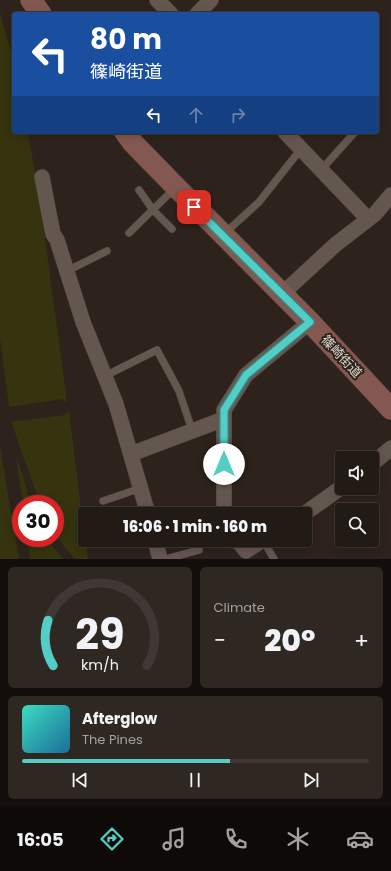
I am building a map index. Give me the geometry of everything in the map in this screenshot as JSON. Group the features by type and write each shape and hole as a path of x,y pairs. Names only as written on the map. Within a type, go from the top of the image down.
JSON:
{"main road":[{"path":"31,0 40,12"},
{"name":"篠崎街道","path":"126,134 133,143 176,188 310,322 391,409"}],"street":[{"path":"157,0 169,12"},
{"path":"199,12 211,0"},
{"path":"287,134 368,219"},
{"path":"42,177 53,234 58,240 83,322 116,404 146,507"},
{"path":"282,294 335,246 375,214 391,195"},
{"path":"224,507 224,410 246,375 310,322"},
{"path":"131,454 224,419"},
{"path":"379,458 391,448"},
{"path":"312,508 335,492"},
{"path":"157,547 160,559"},
{"path":"248,554 256,547"}],"lane":[{"path":"321,170 353,134"},
{"path":"223,236 259,202 301,149"},
{"path":"130,233 176,188"},
{"path":"138,190 153,210 172,229"},
{"path":"67,271 107,251"},
{"path":"105,376 157,350 179,391 192,430"},
{"path":"103,501 141,488"},
{"path":"267,547 274,559"},
{"path":"166,559 199,550"}],"shaded area":[{"path":"0,13 12,57 12,134 28,134 40,202 67,401 64,402 63,399 9,407 0,338"},
{"path":"69,412 81,507 78,507 78,547 86,547 88,559 75,559 64,546 64,495 37,495 11,422 65,415 65,413"},
{"path":"0,447 12,518 12,547 17,547 19,559 0,559"},
{"path":"16,457 28,495 22,495"},
{"path":"29,547 53,547 63,559 30,559"}],"route":[{"path":"194,207 310,322 246,375 224,410 224,464"}]}
